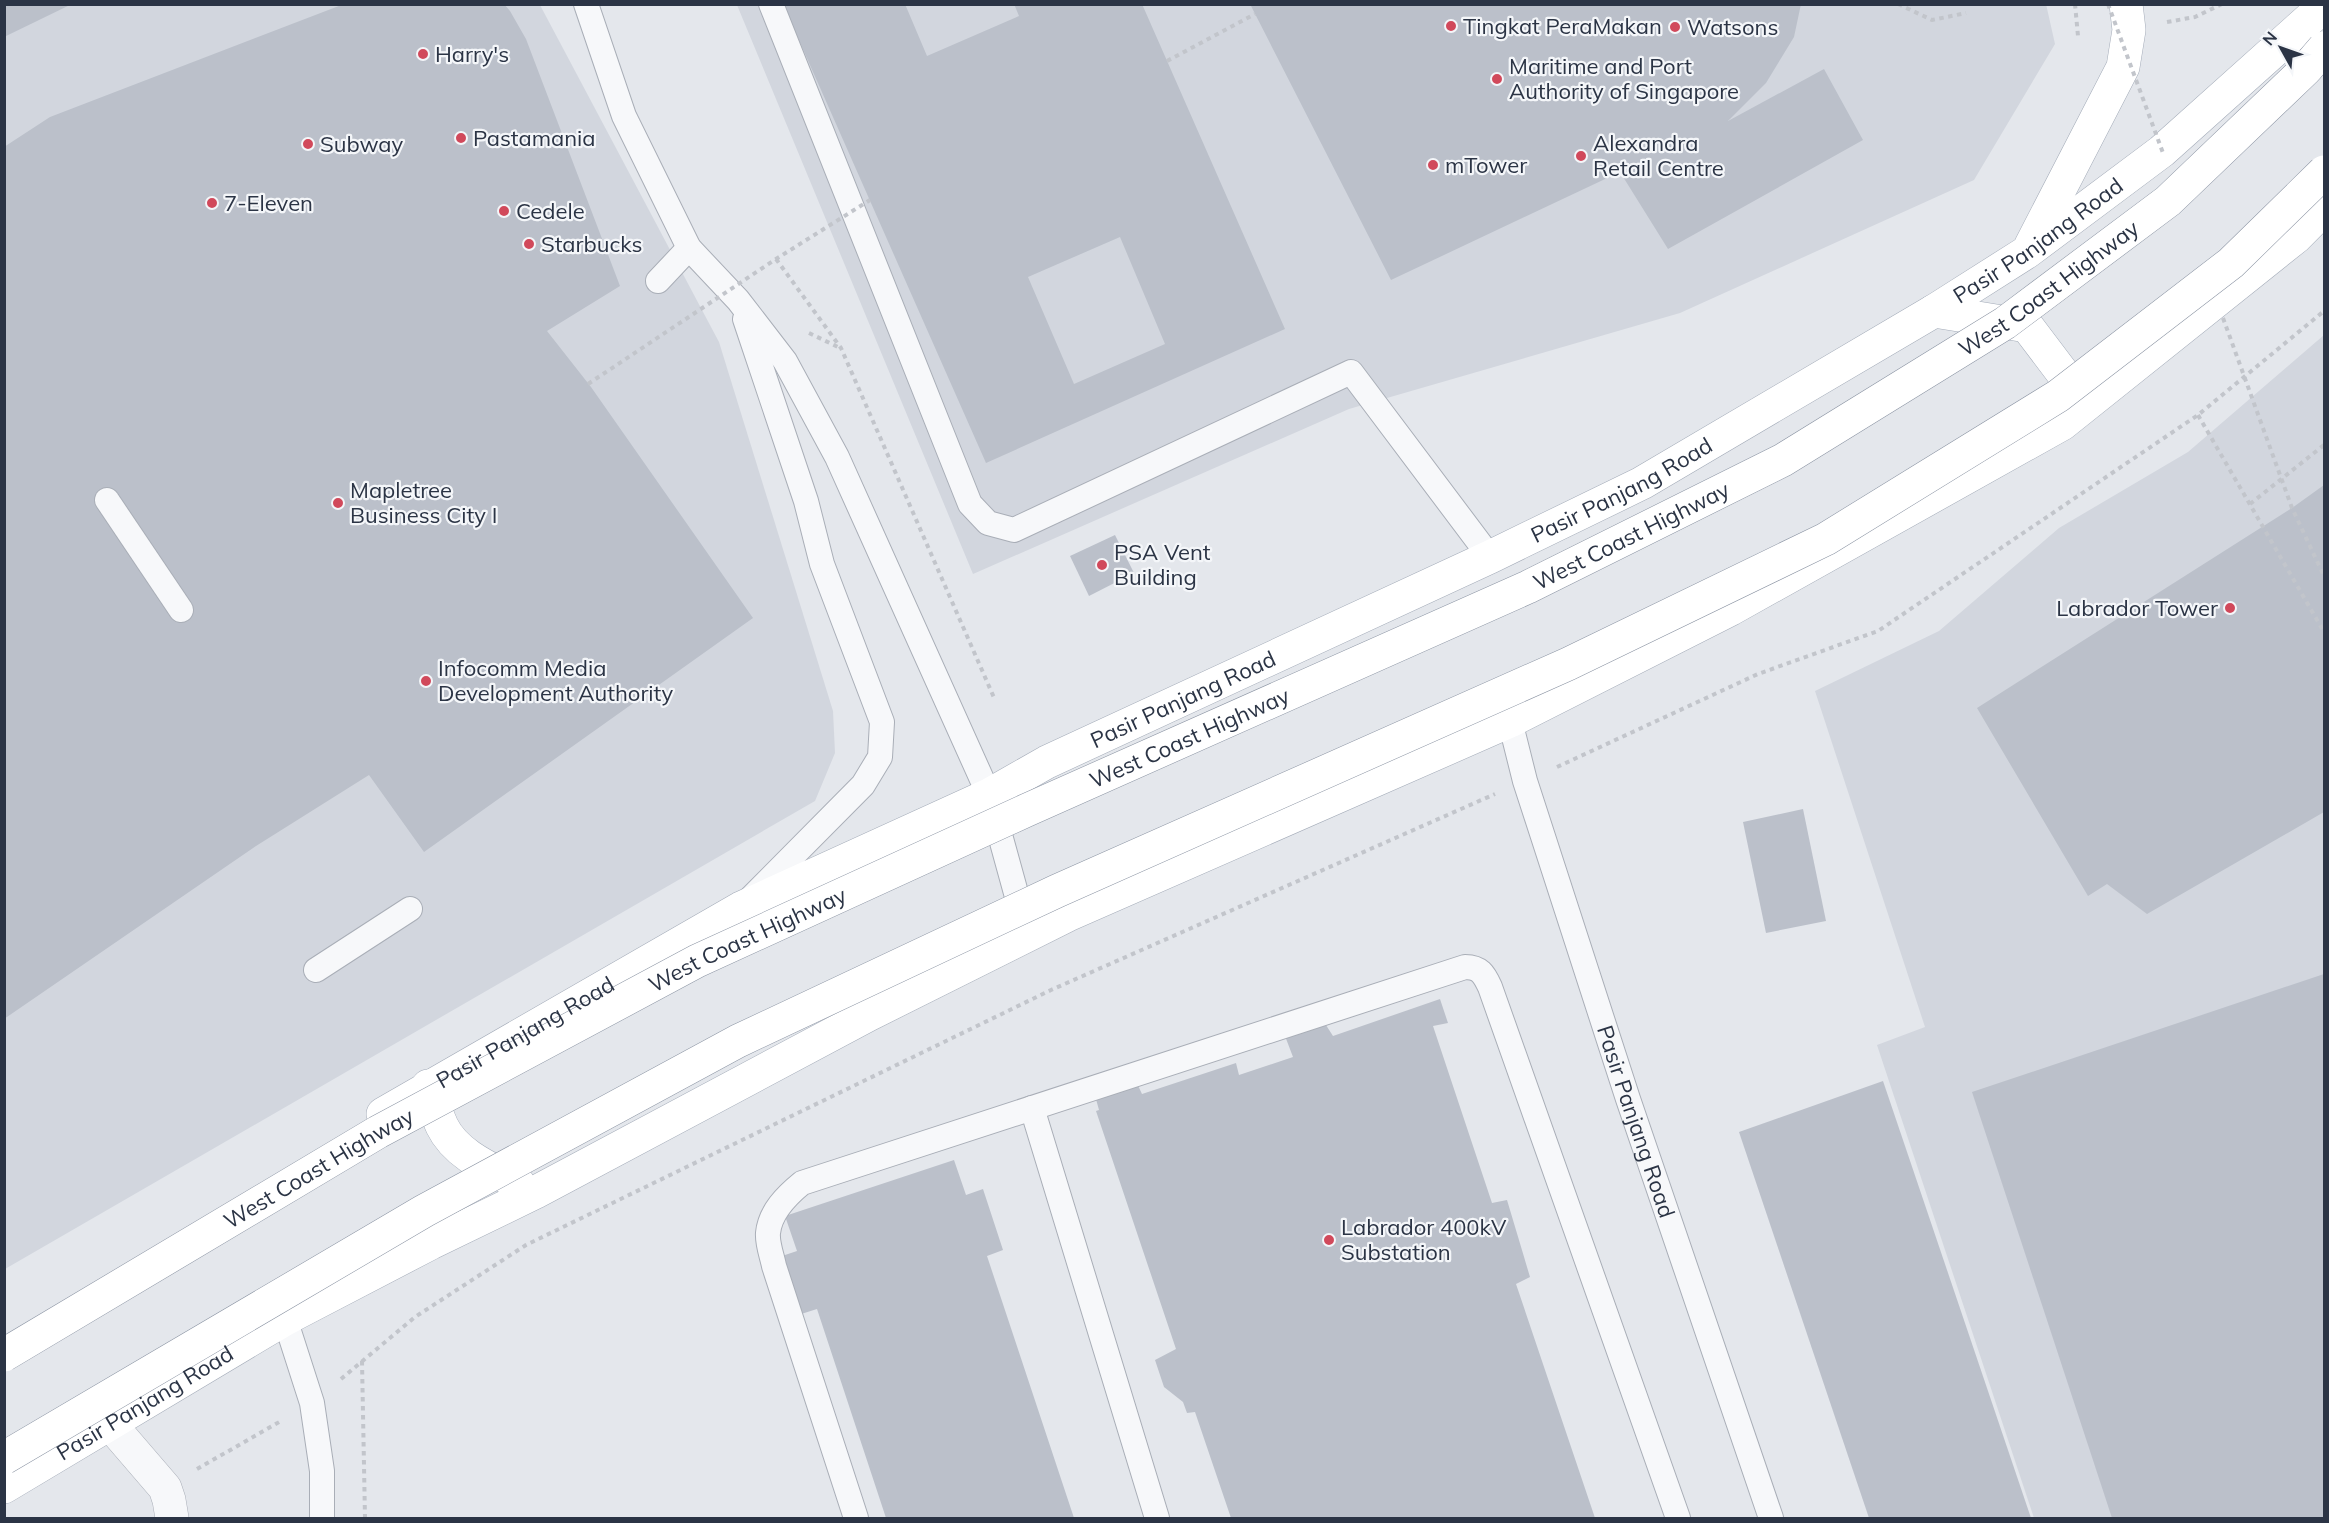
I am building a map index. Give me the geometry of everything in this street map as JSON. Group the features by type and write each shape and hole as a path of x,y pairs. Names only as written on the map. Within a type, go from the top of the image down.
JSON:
{"main road":[{"path":"2027,252 2123,67 2129,30 2126,4"},
{"name":"Pasir Panjang Road","path":"4,1345 428,1086 741,908 989,795 1047,762 1490,557 1642,483 1934,311 2027,252 2162,151 2325,6"},
{"name":"West Coast Highway","path":"4,1355 378,1132 697,961 1038,805 1528,587 1783,460 2005,323 2168,201 2325,48"},
{"path":"4,1458 424,1211 738,1041 1057,891 1568,664 1826,539 2058,396 2231,263 2325,172"},
{"name":"Pasir Panjang Road","path":"4,1487 285,1319 431,1243 536,1192 870,1014 1086,907 1510,721 1731,609 2062,424 2310,231 2325,209"},
{"path":"1934,311 2027,326 2086,404"},
{"path":"428,1086 442,1126 452,1141 479,1163 536,1192"}],"street":[{"path":"110,1424 168,1503"}],"lane":[{"path":"586,4 624,116 689,248 738,300 785,361 837,457 989,795 1028,936"},
{"path":"771,4 970,504 988,523 1014,530 1351,372 1490,557"},
{"path":"658,281 689,248"},
{"path":"738,300 806,501 822,564 882,722 880,758 863,785 741,908"},
{"path":"106,500 181,610"},
{"name":"Pasir Panjang Road","path":"1510,721 1525,781 1629,1099 1771,1518"},
{"path":"316,970 410,909"},
{"path":"856,1518 774,1266 767,1235 773,1214 789,1193 802,1183 1465,967 1475,968 1483,974 1490,987 1678,1518"},
{"path":"1032,1108 1157,1518"},
{"path":"285,1319 312,1403 322,1471 322,1518"}],"path":[{"path":"1898,4 1932,20 1966,13"},
{"path":"2075,4 2078,36"},
{"path":"2160,24 2195,16 2222,4"},
{"path":"1167,61 1255,14"},
{"path":"588,384 776,258 870,200"},
{"path":"776,258 841,348 995,700"},
{"path":"168,1503 312,1403 415,1317 526,1245 1051,990 1525,781 1758,674 1878,631 2198,415 2325,311"},
{"path":"2198,415 2325,632"},
{"path":"2250,504 2325,445"},
{"path":"362,1360 365,1518"}],"shaded area":[{"path":"2046,4 2055,44 1974,180 1680,313 1349,409 973,574 737,5"},
{"name":"Mapletree Business City I","path":"5,5 540,5 719,342 833,711 835,753 815,801 5,1269"},
{"path":"2324,335 2324,1518 2034,1518 1877,1045 1925,1027 1815,691 1939,631 2059,528 2188,452"}],"building":[{"path":"4,4 72,4 4,37"},
{"name":"Mapletree Business City I","path":"344,4 504,4 510,11 526,39 620,286 547,331 591,387 753,618 424,852 369,775 256,846 4,1019 4,147 50,117"},
{"path":"783,4 905,4 927,56 1019,16 1014,4 1142,4 1285,329 986,463","holes":["1120,237 1165,344 1074,384 1028,277"]},
{"name":"Alexandra Retail Centre","path":"1250,4 1801,4 1794,37 1766,83 1728,121 1824,69 1863,140 1668,249 1620,172 1391,280"},
{"name":"Labrador Tower","path":"2324,485 2324,812 2147,914 2107,884 2088,896 1977,708 2292,508"},
{"name":"PSA Vent Building","path":"1115,535 1134,573 1089,596 1070,556"},
{"path":"1803,809 1826,921 1766,933 1743,822"},
{"path":"2324,974 2324,1518 2112,1518 1972,1092"},
{"name":"Labrador 400kV Substation","path":"1440,999 1448,1023 1433,1026 1492,1203 1507,1200 1530,1277 1516,1284 1595,1518 1231,1518 1195,1412 1187,1413 1183,1402 1164,1387 1155,1360 1176,1349 1096,1111 1099,1110 1094,1092 1135,1079 1142,1094 1236,1063 1239,1075 1293,1057 1285,1036 1324,1022 1333,1036"},
{"path":"1883,1081 2031,1518 1869,1518 1739,1132"},
{"path":"954,1160 966,1195 983,1189 1003,1250 987,1256 1074,1518 886,1518 817,1309 798,1315 779,1257 797,1251 785,1216"}],"place":[{"name":"Tingkat PeraMakan","path":"1451,26"},
{"name":"Watsons","path":"1675,27"},
{"name":"Harry's","path":"423,54"},
{"name":"Maritime and Port Authority of Singapore","path":"1497,79"},
{"name":"Pastamania","path":"461,138"},
{"name":"Subway","path":"308,144"},
{"name":"Alexandra Retail Centre","path":"1581,156"},
{"name":"mTower","path":"1433,165"},
{"name":"7-Eleven","path":"212,203"},
{"name":"Cedele","path":"504,211"},
{"name":"Starbucks","path":"529,244"},
{"name":"Mapletree Business City I","path":"338,503"},
{"name":"PSA Vent Building","path":"1102,565"},
{"name":"Labrador Tower","path":"2230,608"},
{"name":"Infocomm Media Development Authority","path":"426,681"},
{"name":"Labrador 400kV Substation","path":"1329,1240"}]}
